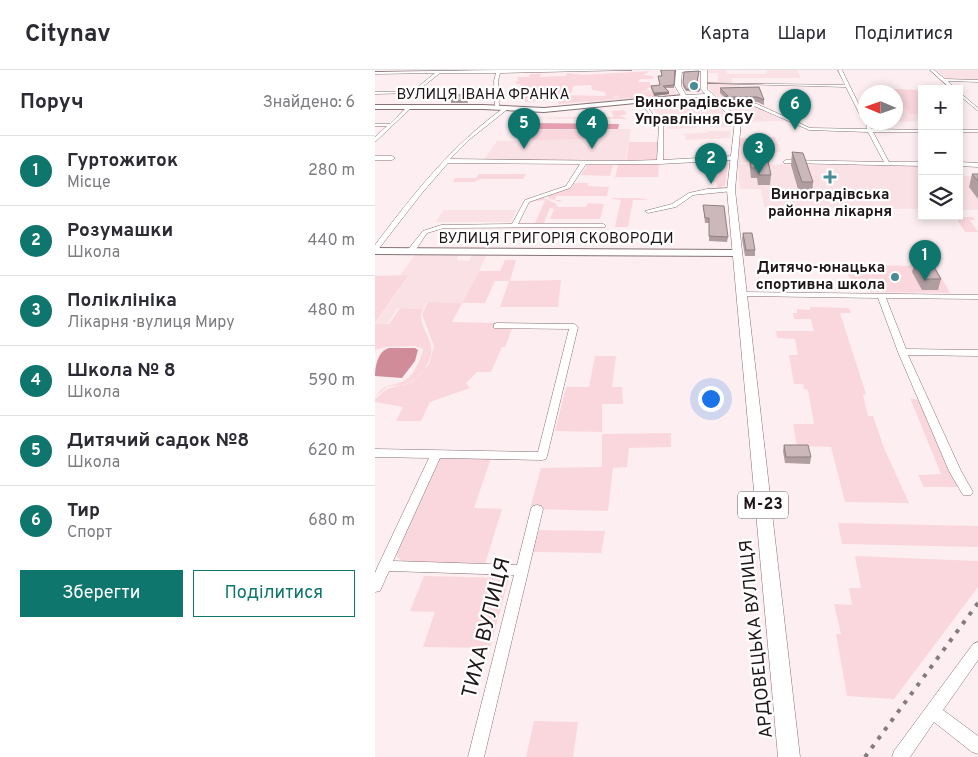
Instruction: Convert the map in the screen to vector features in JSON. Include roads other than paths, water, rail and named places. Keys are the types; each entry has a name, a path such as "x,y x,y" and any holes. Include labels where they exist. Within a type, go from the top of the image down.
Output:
{"highway":[{"path":"679,70 678,85 684,97"},
{"path":"703,83 704,71"},
{"name":"М-23","path":"703,83 704,88 710,95 738,121 731,190"},
{"name":"ВУЛИЦЯ ІВАНА ФРАНКА","path":"684,97 710,95"},
{"name":"АРДОВЕЦЬКА ВУЛИЦЯ","path":"731,190 789,757"}],"main road":[{"name":"ВУЛИЦЯ ІВАНА ФРАНКА","path":"375,107 544,110 684,97"},
{"name":"ВУЛИЦЯ ГРИГОРІЯ СКОВОРОДИ","path":"375,251 737,253"}],"street":[{"path":"375,73 629,70"},
{"path":"679,70 704,71"},
{"path":"840,70 858,106"},
{"path":"932,70 950,85"},
{"path":"375,93 412,93 440,71"},
{"path":"497,108 496,81 499,71"},
{"path":"944,80 978,80"},
{"path":"703,83 848,86"},
{"path":"963,97 978,110"},
{"path":"641,101 661,126 660,162"},
{"path":"722,105 755,105 809,129 858,130"},
{"path":"375,140 410,107"},
{"path":"375,251 445,161 461,144 507,108"},
{"path":"375,125 391,125"},
{"path":"887,164 870,130 918,131"},
{"path":"963,131 978,131"},
{"path":"375,158 392,158"},
{"path":"445,161 584,163 660,162 733,158"},
{"path":"787,162 918,164"},
{"path":"514,226 526,202 568,187 584,163"},
{"path":"963,164 978,165"},
{"path":"648,211 674,206 691,194 707,190 731,190"},
{"path":"410,252 425,232 437,228 457,226 603,226"},
{"path":"742,294 978,297"},
{"path":"881,296 902,352 955,471 967,492"},
{"path":"375,453 542,456 574,326 497,326"},
{"path":"902,352 978,353"},
{"path":"375,587 380,571 436,454"},
{"name":"ТИХА ВУЛИЦЯ","path":"476,757 537,509"},
{"path":"380,571 522,570"},
{"path":"900,757 978,648"},
{"path":"933,712 978,746"}],"railway":[{"path":"865,757 978,603"}],"place":[{"name":"Виноградівське Управління СБУ","path":"694,86"},
{"name":"Тир","path":"795,130"},
{"name":"Дитячий садок №8","path":"524,149"},
{"name":"Школа № 8","path":"592,149"},
{"name":"Поліклініка","path":"759,174"},
{"name":"Виноградівська районна лікарня","path":"830,177"},
{"name":"Розумашки","path":"711,184"},
{"name":"Дитячо-юнацька спортивна школа","path":"895,277"},
{"name":"Гуртожиток","path":"925,281"}]}
